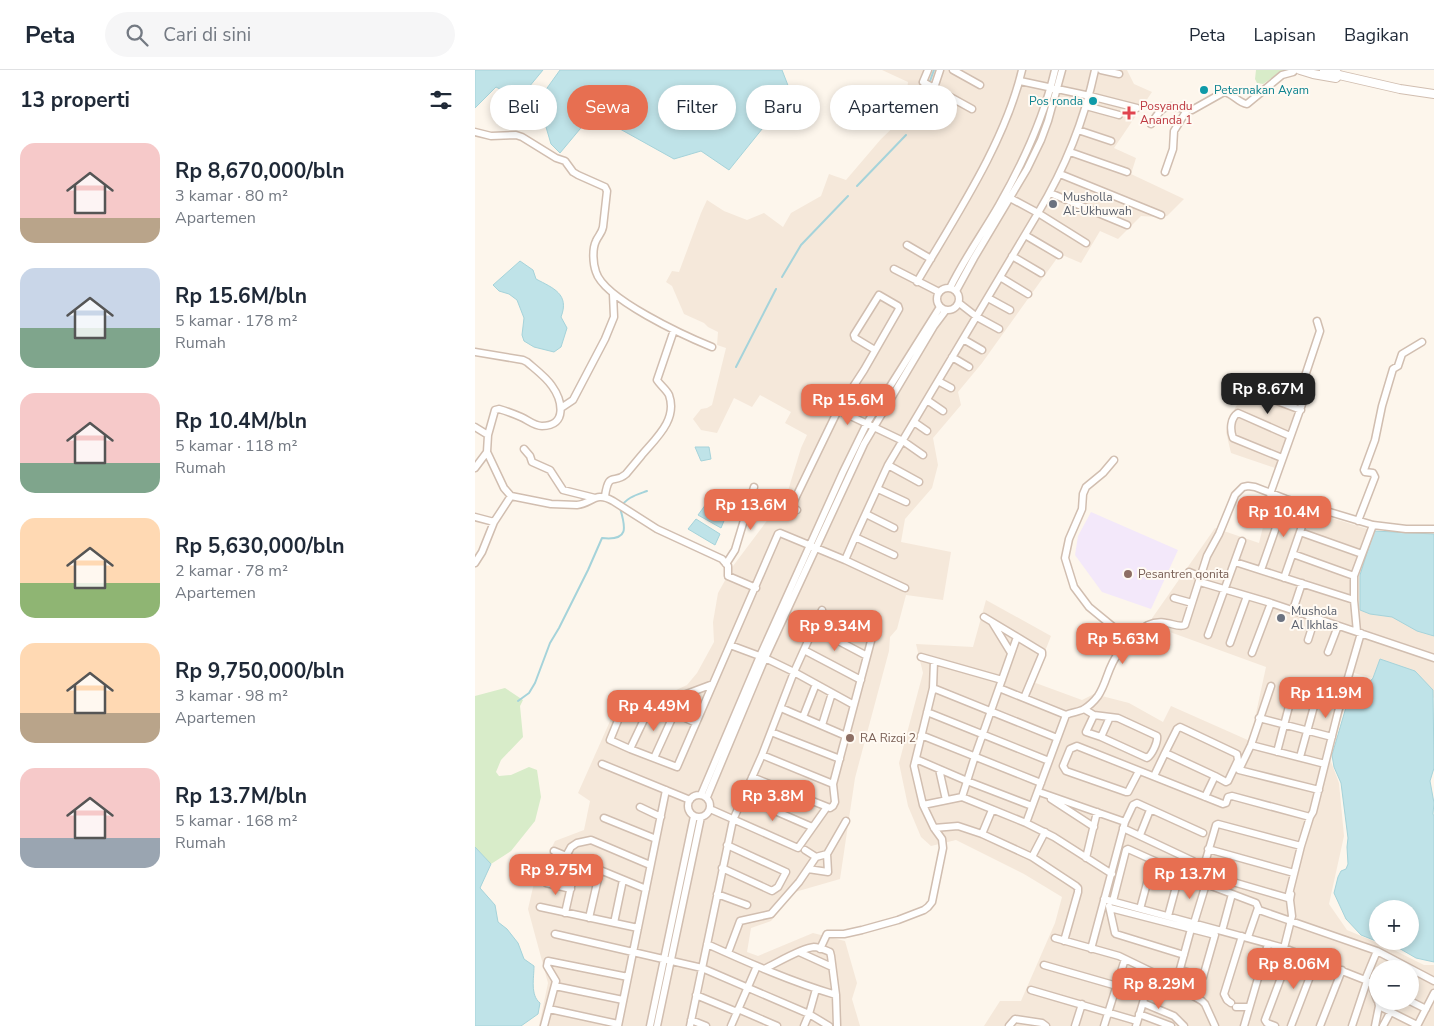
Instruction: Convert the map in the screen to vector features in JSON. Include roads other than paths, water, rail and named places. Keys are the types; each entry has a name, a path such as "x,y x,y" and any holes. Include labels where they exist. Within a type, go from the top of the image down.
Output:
{"street":[{"path":"928,70 923,82 928,85"},
{"path":"935,85 941,70"},
{"path":"953,70 980,85"},
{"path":"917,282 993,148 1009,112 1022,70"},
{"path":"953,289 1010,198 1041,140 1048,121 1054,89 1055,70"},
{"path":"953,289 958,271 1000,204 1033,137 1062,70"},
{"path":"845,560 889,465 1060,174 1090,96 1095,70"},
{"path":"1101,70 1119,74"},
{"path":"1151,124 1167,106 1187,110 1197,108 1223,92 1228,93 1243,104 1247,104 1281,75 1295,70"},
{"path":"1300,70 1336,78 1337,72"},
{"path":"1324,70 1399,90 1434,94"},
{"path":"1019,81 1137,108"},
{"path":"957,101 972,109"},
{"path":"1086,106 1119,115"},
{"path":"1165,172 1173,149 1173,133 1187,110"},
{"path":"1078,130 1111,141"},
{"path":"475,132 491,136 516,135 522,137 556,158 565,161 573,172 605,188 607,191 603,228 594,246 595,268 599,278 613,294 674,330 711,347"},
{"path":"1033,137 1041,140"},
{"path":"1070,152 1127,172"},
{"path":"1060,174 1161,215"},
{"path":"1050,193 1127,225"},
{"path":"1010,198 1086,243"},
{"path":"1025,235 1059,255"},
{"path":"907,245 931,258"},
{"path":"1012,256 1041,273"},
{"path":"894,269 939,292"},
{"path":"1000,277 1028,294"},
{"path":"944,288 953,289 959,296 959,303 952,310 943,309 937,302 939,292 944,288"},
{"path":"561,408 573,400 605,339 613,317 613,294"},
{"path":"797,510 792,507 793,503 838,410 875,350 899,308 882,295 879,295 854,335 855,338 875,350"},
{"path":"988,298 1009,310"},
{"path":"959,303 977,317 999,329"},
{"path":"704,796 763,657 870,425 943,309"},
{"path":"1270,494 1306,393 1302,385 1320,331 1317,321"},
{"path":"605,496 607,483 624,476 665,427 670,410 670,402 668,394 657,380 674,330"},
{"path":"963,339 982,350"},
{"path":"1358,521 1375,477 1373,473 1365,472 1364,470 1375,440 1382,406 1393,369 1397,366 1401,354 1422,342"},
{"path":"475,352 527,362 551,384 561,408 558,420 543,426 503,410 497,409 493,412 488,435 487,452 504,488 511,496 551,504 577,505 605,496 657,529 722,559 726,564 728,576 756,588"},
{"path":"952,358 969,367"},
{"path":"938,381 951,388"},
{"path":"1261,395 1301,410"},
{"path":"927,400 943,411"},
{"path":"838,410 903,441 923,455"},
{"path":"1282,458 1233,438 1230,432 1232,419 1238,413 1290,436"},
{"path":"914,422 927,431"},
{"path":"475,426 488,435"},
{"path":"524,450 530,456 532,462 550,470 563,490 595,498"},
{"path":"475,468 487,452"},
{"path":"1113,460 1103,473 1086,487 1082,498 1083,506 1069,539 1065,558 1071,579 1089,607 1117,630 1138,633"},
{"path":"889,465 919,482"},
{"path":"726,564 735,550 754,487"},
{"path":"1026,823 1032,806 1040,792 1041,783 1066,715 1084,709 1099,694 1118,652 1130,643 1138,633 1150,624 1160,622 1184,626 1207,556 1219,534 1235,495 1243,487 1255,487 1270,494 1373,525 1407,530 1434,529"},
{"path":"878,489 906,502"},
{"path":"475,563 482,552 494,522 511,496"},
{"path":"1261,570 1286,499"},
{"path":"1284,578 1309,506"},
{"path":"866,514 894,528"},
{"path":"475,518 494,522"},
{"path":"1301,846 1221,824 1216,825 1202,872 1203,874 1285,898 1288,896 1301,846 1319,790 1359,632 1354,600 1354,576 1373,525"},
{"path":"1300,532 1362,554"},
{"path":"713,684 653,706 622,709 609,740 677,767 756,588 778,534 784,534 905,588"},
{"path":"855,537 894,555"},
{"path":"1208,635 1242,541"},
{"path":"1293,554 1354,576"},
{"path":"1235,562 1354,600"},
{"path":"1189,572 1225,589 1434,658"},
{"path":"1293,610 1302,583"},
{"path":"1230,643 1247,596"},
{"path":"1175,598 1193,603"},
{"path":"1252,653 1271,603"},
{"path":"706,1026 690,1023 733,820 762,755 794,672 822,610"},
{"path":"1308,640 1315,618"},
{"path":"1011,653 987,619 1042,652 1024,698"},
{"path":"1329,652 1337,626"},
{"path":"814,628 867,656"},
{"path":"1114,646 1112,642 1117,630"},
{"path":"962,797 1017,638"},
{"path":"752,777 832,808 834,804 833,784 871,641"},
{"path":"731,645 763,657 794,672 854,705"},
{"path":"805,650 861,680"},
{"path":"921,657 1002,680"},
{"path":"820,948 827,934 844,934 898,920 923,910 932,902 943,848 942,839 934,828 923,805 914,766 933,688 934,661"},
{"path":"803,717 816,684"},
{"path":"1271,686 1251,745 1239,770 1319,790"},
{"path":"933,688 1057,738"},
{"path":"999,688 1066,715"},
{"path":"1277,752 1293,691"},
{"path":"822,726 832,693"},
{"path":"1300,757 1316,699"},
{"path":"653,706 696,723"},
{"path":"631,750 653,706"},
{"path":"781,708 846,736"},
{"path":"1084,709 1093,715 1118,718 1157,736 1150,757 1147,758 1086,732 1093,715"},
{"path":"927,712 1049,761"},
{"path":"654,758 674,714"},
{"path":"1101,737 1110,717"},
{"path":"1259,718 1332,737"},
{"path":"1154,776 1165,753 1177,729 1180,727 1237,754 1238,760 1228,781 1225,782 1165,753"},
{"path":"771,732 840,759"},
{"path":"921,734 1041,783"},
{"path":"1251,745 1325,764"},
{"path":"1139,771 1128,792 1126,792 1066,771 1063,766 1070,749 1077,746 1223,804 1226,803 1228,797 1232,796 1309,820"},
{"path":"762,755 833,784"},
{"path":"916,759 1032,806"},
{"path":"602,764 690,800"},
{"path":"939,769 946,800"},
{"path":"1205,797 1215,776"},
{"path":"549,1009 618,1025 666,790"},
{"path":"1040,792 1097,812 1193,861"},
{"path":"1040,792 1094,827"},
{"path":"695,796 704,796 710,803 710,809 706,814 698,816 689,808 690,800 695,796"},
{"path":"743,797 813,827"},
{"path":"923,805 962,797 1045,832 1112,874"},
{"path":"1184,955 1116,934 1109,902 1112,874 1124,825 1137,803 1203,833"},
{"path":"640,807 661,817"},
{"path":"710,809 798,848 827,807"},
{"path":"982,834 992,810"},
{"path":"1140,835 1150,810"},
{"path":"1086,858 1097,812"},
{"path":"650,1026 667,960 698,816"},
{"path":"604,818 656,839"},
{"path":"1283,948 1292,916 1289,900 1308,833 1309,820"},
{"path":"808,869 828,872 827,854 846,821"},
{"path":"934,828 959,826 982,834 1032,857 1078,888 1064,941"},
{"path":"1032,857 1045,832"},
{"path":"565,856 571,847 577,843 591,840 650,865"},
{"path":"723,868 772,891 777,887 786,872 727,845"},
{"path":"1091,949 1126,850 1128,849 1206,884 1256,903 1259,910 1377,952 1434,981"},
{"path":"1208,849 1294,873"},
{"path":"805,850 816,857"},
{"path":"554,851 645,889"},
{"path":"728,953 740,921 771,914 799,882 816,857 827,854"},
{"path":"565,913 577,860"},
{"path":"1140,909 1153,861"},
{"path":"589,918 600,870"},
{"path":"1168,916 1180,872"},
{"path":"614,923 623,880"},
{"path":"546,883 571,889"},
{"path":"1109,902 1168,916 1193,926 1215,936 1204,976 1201,977 1181,970 1180,967 1184,955 1193,926 1206,884"},
{"path":"717,894 747,906"},
{"path":"1222,930 1231,894"},
{"path":"1109,902 1193,926 1222,930 1283,948 1369,982"},
{"path":"540,907 637,928"},
{"path":"1249,1007 1233,1005 1224,994 1258,908"},
{"path":"555,934 702,968 809,1014 829,1026"},
{"path":"1055,938 1119,956 1152,972 1202,1001 1215,1026"},
{"path":"707,944 757,966 836,995"},
{"path":"1244,1026 1268,944"},
{"path":"765,969 799,952 814,947 830,952 836,995 837,1026"},
{"path":"1275,1026 1267,1023 1265,1020 1291,951"},
{"path":"799,952 832,967"},
{"path":"1375,960 1377,952"},
{"path":"1104,1026 1125,959"},
{"path":"657,1026 667,960"},
{"path":"544,1026 555,986 555,979 547,966 549,961 628,977"},
{"path":"1291,1026 1316,961"},
{"path":"1044,965 1117,986"},
{"path":"731,1026 757,966"},
{"path":"1320,1026 1342,970"},
{"path":"1137,1020 1152,972"},
{"path":"1352,1026 1369,984"},
{"path":"555,986 623,1000"},
{"path":"804,1026 816,989"},
{"path":"1031,990 1137,1020 1171,1026"},
{"path":"1383,1026 1391,1011 1417,1026 1434,992"},
{"path":"696,995 777,1026"},
{"path":"1143,1003 1174,1016 1184,1026"},
{"path":"1075,1026 1082,1004"},
{"path":"1419,1005 1426,1008"},
{"path":"1375,1026 1377,1010"},
{"path":"1009,1026 1013,1020 1017,1019 1043,1023 1046,1026"}],"water":[{"path":"475,70 543,70 531,85 490,85 490,93 475,108"},
{"path":"560,70 782,70 788,85 746,85 746,130 761,130 729,170 701,151 674,159 622,130 648,130 648,85 567,85 567,130 579,130 560,153 551,144 547,130 557,130 557,85 549,85"},
{"path":"520,261 533,270 536,279 554,289 562,297 563,309 561,317 567,328 561,347 554,352 534,347 524,341 522,335 524,318 517,300 509,294 499,291 493,285"},
{"path":"695,447 709,447 711,459 701,461"},
{"path":"713,491 728,498 723,510 710,501"},
{"path":"706,504 726,516 721,528 698,515"},
{"path":"696,519 720,534 715,545 688,529"},
{"path":"1374,531 1434,534 1434,636 1417,631 1392,617 1370,614 1360,610 1360,575"},
{"path":"1380,659 1415,671 1433,690 1434,768 1430,781 1434,803 1434,962 1416,958 1402,950 1419,950 1419,900 1369,900 1369,938 1361,935 1346,919 1334,893 1338,877 1348,864 1348,838 1341,783 1334,767 1332,755 1349,697 1357,689 1368,684 1373,678"},
{"path":"475,847 491,864 480,888 495,905 498,922 507,929 518,943 524,959 534,966 534,991 540,1003 538,1014 521,1026 475,1026"}],"waterway":[{"path":"930,81 934,70"},
{"path":"857,186 906,135"},
{"path":"782,277 801,245 848,196"},
{"path":"736,367 776,289"},
{"path":"518,701 529,693 535,683 550,643 588,570 602,538 617,537 623,532 624,522 620,508 635,495 647,491"}],"place":[{"name":"Peternakan Ayam","path":"1204,90"},
{"name":"Pos ronda","path":"1093,101"},
{"name":"Posyandu Ananda 1","path":"1129,113"},
{"name":"Musholla Al-Ukhuwah","path":"1053,204"},
{"name":"Pesantren qonita","path":"1128,574"},
{"name":"Mushola Al Ikhlas","path":"1281,618"},
{"name":"RA Rizqi 2","path":"850,738"}]}
